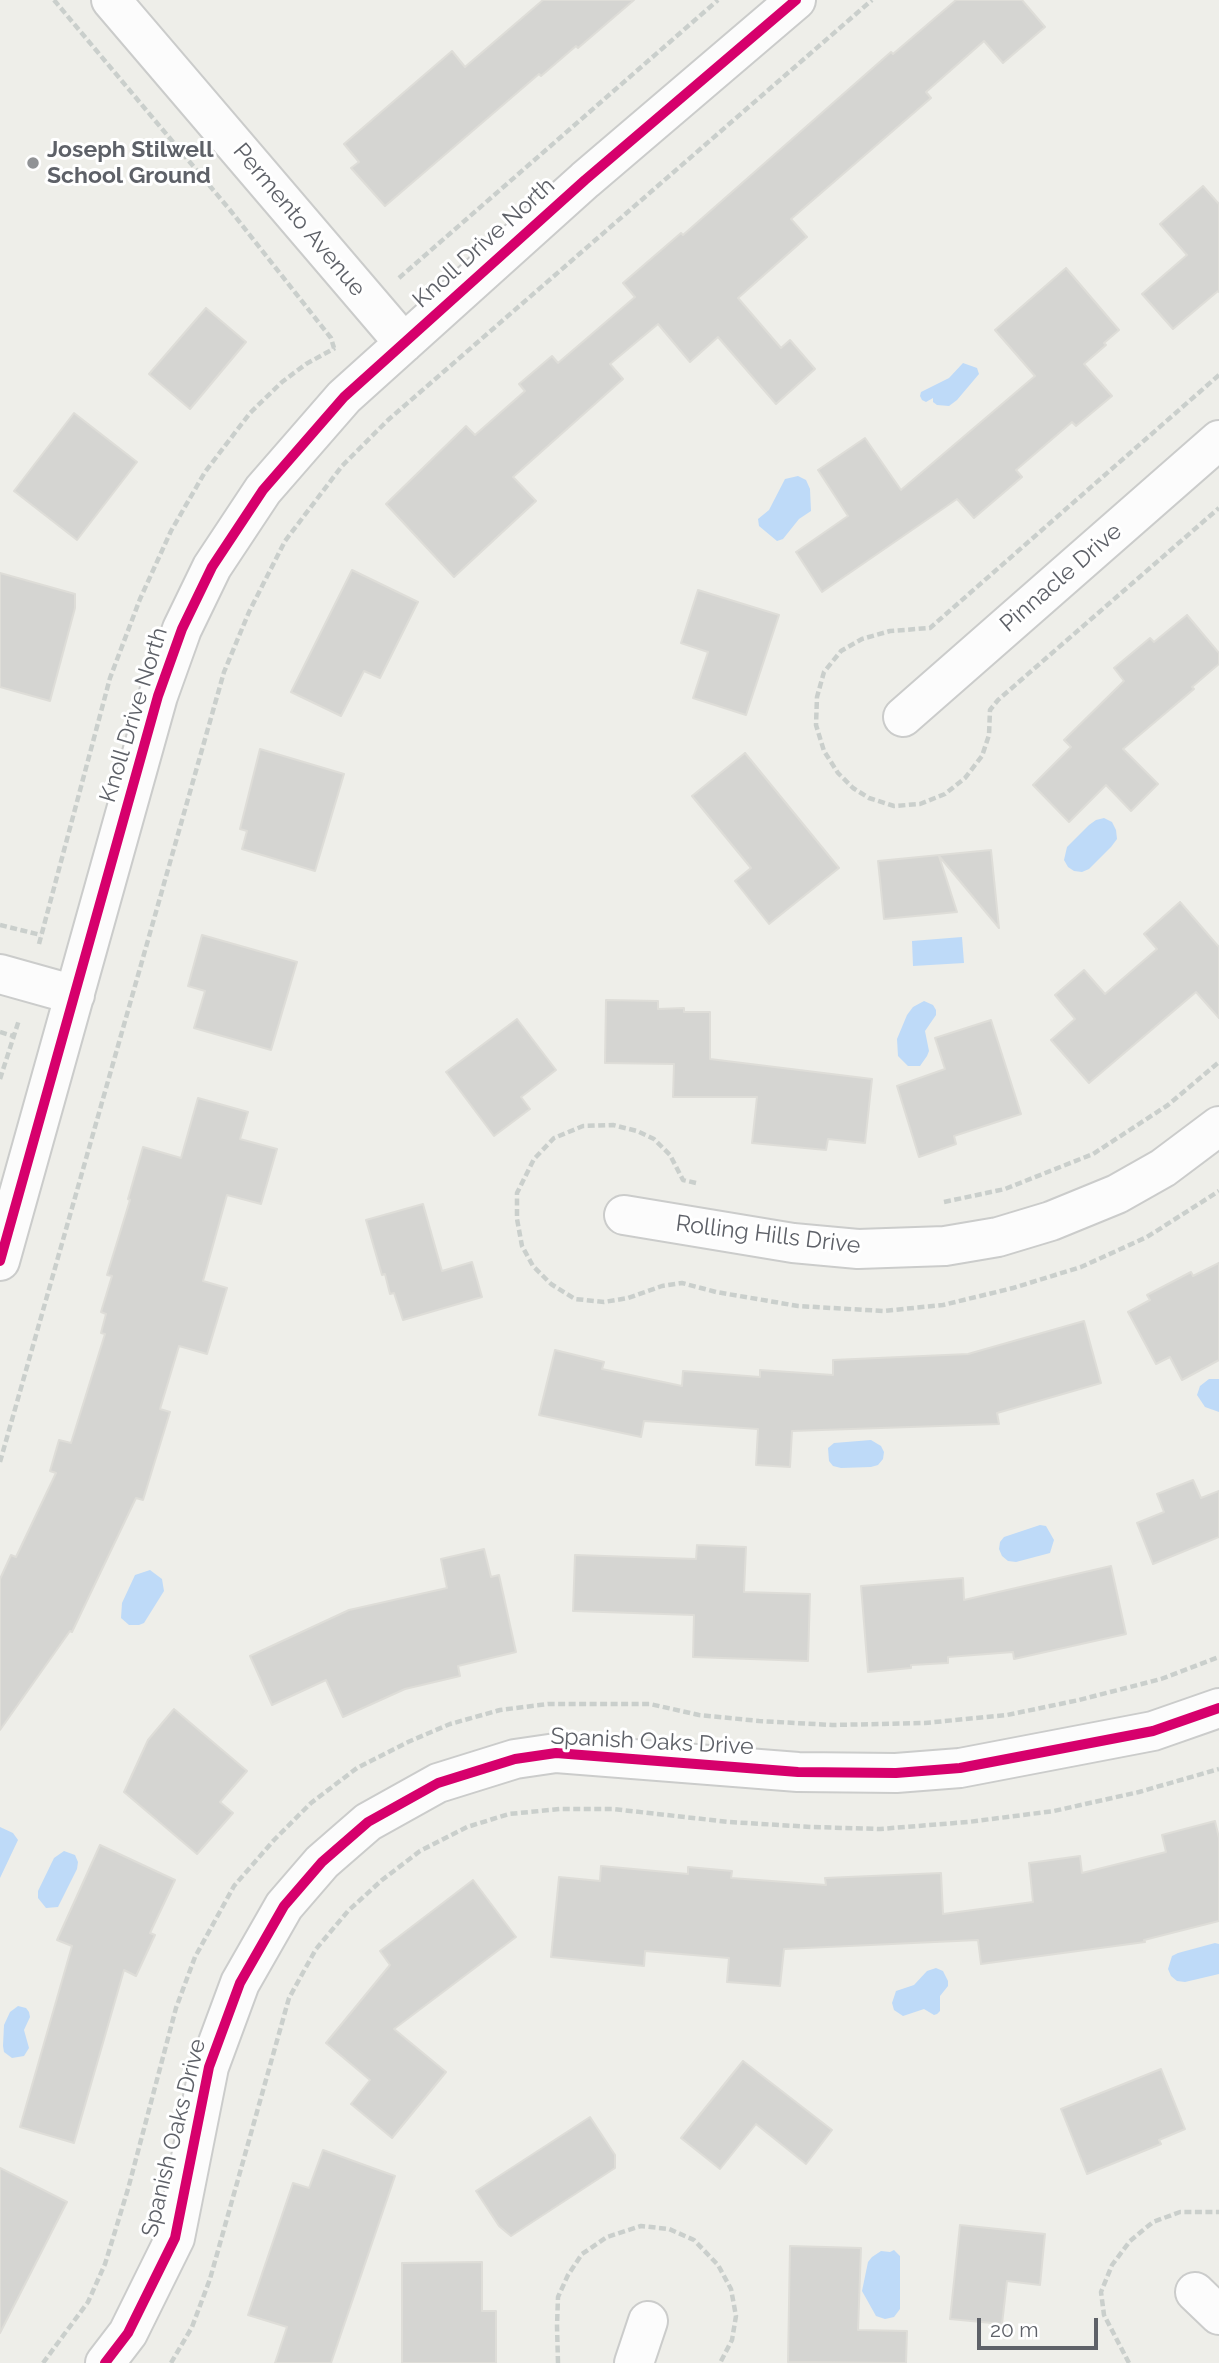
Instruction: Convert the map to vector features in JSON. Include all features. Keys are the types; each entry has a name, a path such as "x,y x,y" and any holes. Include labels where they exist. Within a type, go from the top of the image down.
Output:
{"street":[{"name":"Permento Avenue","path":"111,0 404,343"},
{"name":"Knoll Drive North","path":"0,1261 158,696 182,629 212,567 262,490 344,397 585,180 796,0"},
{"name":"Pinnacle Drive","path":"903,717 1219,440"},
{"path":"0,974 75,995"},
{"name":"Rolling Hills Drive","path":"624,1215 793,1243 858,1249 945,1246 998,1237 1051,1222 1117,1194 1163,1168 1219,1126"},
{"name":"Spanish Oaks Drive","path":"105,2363 128,2333 175,2238 209,2067 240,1983 284,1906 322,1862 368,1822 438,1783 515,1759 556,1753 798,1772 909,1772 960,1768 1153,1731 1219,1708"},
{"path":"634,2363 648,2321"}],"path":[{"path":"54,0 230,210 331,338 334,348"},
{"path":"0,1462 224,672 249,612 285,541 342,466 388,420 872,0"},
{"path":"0,925 41,936"},
{"path":"0,1032 13,1036"},
{"path":"43,2363 88,2302 105,2264 128,2189 176,2008 195,1957 234,1886 310,1803 357,1768 450,1724 500,1710 548,1704 650,1704 699,1715 759,1721 832,1725 925,1723 1007,1715 1079,1700 1161,1679 1219,1657"},
{"path":"171,2363 192,2327 210,2279 289,1998 316,1949 348,1911 420,1851 467,1827 509,1814 560,1809 613,1809 729,1822 880,1829 1054,1811 1139,1793 1219,1769"},
{"path":"1129,2363 1104,2315 1101,2292 1112,2265 1130,2241 1153,2222 1180,2212 1219,2212"}],"water":[{"path":"963,363 977,368 979,374 957,400 949,406 937,405 933,398 926,402 922,400 921,392 949,378"},
{"path":"798,476 806,480 810,489 811,511 799,519 783,539 777,541 759,526 758,519 769,510 785,479"},
{"path":"1104,818 1112,822 1117,839 1089,869 1074,871 1064,860 1067,847 1089,825"},
{"path":"962,937 964,963 913,966 912,941"},
{"path":"924,1001 933,1005 936,1010 936,1015 925,1031 929,1051 920,1066 908,1066 898,1056 897,1039 907,1015 913,1007"},
{"path":"1209,1379 1219,1379 1219,1412 1205,1407 1197,1395 1200,1386"},
{"path":"871,1440 881,1446 884,1452 878,1465 841,1468 833,1466 829,1461 828,1448 834,1443"},
{"path":"1040,1525 1046,1526 1054,1540 1050,1553 1016,1562 1008,1561 1002,1556 999,1549 1004,1537"},
{"path":"150,1570 162,1579 164,1591 144,1623 129,1625 121,1618 122,1603 135,1575"},
{"path":"0,1827 13,1833 18,1840 0,1878"},
{"path":"64,1851 75,1855 77,1869 58,1907 46,1908 38,1898 38,1891 54,1858"},
{"path":"1219,1944 1219,1974 1185,1982 1177,1981 1171,1976 1168,1969 1172,1956"},
{"path":"936,1968 943,1971 948,1981 948,1986 940,1996 940,2011 937,2014 924,2009 903,2016 894,2010 892,2003 896,1991 914,1985 927,1971"},
{"path":"18,2006 29,2012 30,2017 24,2030 29,2048 24,2056 12,2058 4,2052 4,2025 10,2012"},
{"path":"894,2250 900,2256 900,2309 894,2317 885,2319 876,2316 862,2291 868,2262 881,2251"}],"building":[{"path":"543,0 634,0 578,48 576,46 541,76 539,74 385,206 351,168 359,162 344,144 452,51 465,67"},
{"path":"956,0 1022,0 1045,27 1003,63 984,41 926,92 931,98 791,219 807,237 738,298 781,348 790,340 815,369 776,404 718,337 690,362 658,324 610,364 623,379 513,477 536,501 454,577 386,504 466,426 475,435 525,391 519,384 552,356 558,363 635,297 623,283 681,233 683,235 891,52 893,54"},
{"path":"1203,186 1219,204 1219,292 1173,329 1142,294 1187,255 1160,224"},
{"path":"1066,268 1119,330 1084,364 1112,396 1076,426 1072,422 1016,470 1022,477 974,518 957,499 822,592 796,552 848,516 818,470 865,438 901,490 1035,376 995,330"},
{"path":"206,308 246,342 190,409 149,374"},
{"path":"74,413 137,462 77,540 14,491"},
{"path":"352,570 418,602 380,678 364,671 341,716 291,692"},
{"path":"0,573 75,594 75,608 50,701 0,687"},
{"path":"698,590 779,615 746,715 693,698 708,652 681,643"},
{"path":"1187,615 1219,653 1219,664 1192,687 1194,689 1123,749 1158,784 1131,811 1106,785 1069,822 1033,785 1071,747 1064,740 1124,681 1114,668 1150,638 1154,642"},
{"path":"260,749 344,774 315,871 242,849 247,831 240,829"},
{"path":"745,753 839,868 769,924 735,881 751,868 692,796"},
{"path":"991,850 999,928 939,856 957,912 884,919 878,861"},
{"path":"1180,902 1219,947 1219,1018 1196,992 1089,1083 1051,1040 1075,1019 1055,995 1084,970 1105,994 1157,949 1144,934"},
{"path":"202,935 297,962 271,1050 194,1028 205,991 188,986"},
{"path":"606,1000 658,1001 658,1009 684,1008 684,1012 710,1012 710,1059 872,1079 865,1143 828,1139 826,1150 752,1143 757,1097 673,1097 674,1064 605,1063"},
{"path":"517,1019 556,1070 521,1097 530,1109 494,1136 446,1072"},
{"path":"991,1020 1021,1114 954,1136 956,1144 919,1157 897,1086 945,1069 935,1038"},
{"path":"198,1098 248,1112 240,1139 277,1149 261,1204 227,1195 203,1281 227,1288 207,1354 179,1346 160,1409 170,1412 143,1500 136,1498 72,1632 70,1631 0,1730 0,1579 11,1555 16,1557 56,1473 50,1471 59,1440 71,1443 105,1334 101,1333 106,1314 101,1312 112,1276 107,1275 143,1147 181,1158"},
{"path":"423,1204 442,1271 472,1262 482,1297 403,1320 394,1293 390,1294 385,1274 382,1275 366,1220"},
{"path":"1219,1263 1219,1360 1182,1380 1170,1357 1156,1364 1128,1312 1150,1300 1147,1295 1191,1272 1193,1276"},
{"path":"1084,1321 1101,1383 997,1413 999,1424 792,1431 790,1467 756,1465 758,1429 644,1421 641,1437 539,1415 555,1350 604,1362 602,1369 682,1386 683,1371 760,1377 760,1370 833,1375 833,1360 968,1354"},
{"path":"1193,1480 1201,1498 1219,1491 1219,1537 1153,1564 1137,1523 1164,1512 1157,1494"},
{"path":"697,1545 746,1547 744,1592 810,1594 808,1661 693,1657 694,1615 573,1611 575,1555 696,1559"},
{"path":"484,1549 491,1577 499,1575 516,1652 458,1666 460,1676 405,1689 343,1717 326,1680 272,1705 250,1656 349,1610 447,1588 441,1559"},
{"path":"1111,1566 1126,1634 1014,1659 1013,1652 948,1657 948,1663 911,1665 911,1668 868,1672 861,1586 963,1578 964,1600"},
{"path":"174,1709 247,1771 220,1802 233,1813 197,1854 124,1792 148,1740"},
{"path":"1215,1821 1219,1838 1219,1921 1144,1940 1145,1942 981,1964 978,1940 784,1949 780,1986 727,1982 729,1958 645,1951 644,1966 551,1957 559,1877 600,1881 601,1866 688,1874 688,1867 732,1871 731,1878 826,1885 825,1878 941,1873 943,1914 1033,1902 1029,1863 1080,1856 1082,1873 1166,1852 1162,1835"},
{"path":"100,1845 175,1880 150,1933 155,1935 136,1976 124,1970 74,2143 20,2127 72,1946 57,1940"},
{"path":"473,1880 516,1937 394,2029 446,2072 392,2138 351,2104 370,2080 326,2043 390,1965 380,1951"},
{"path":"743,2061 832,2130 806,2164 756,2124 720,2169 681,2138"},
{"path":"1161,2069 1185,2129 1159,2140 1161,2144 1087,2174 1061,2109"},
{"path":"590,2117 615,2155 615,2168 511,2236 499,2226 476,2191"},
{"path":"323,2150 395,2176 331,2363 275,2363 287,2327 248,2315 293,2183 309,2188"},
{"path":"0,2168 67,2202 0,2333"},
{"path":"960,2225 1045,2234 1040,2285 1007,2281 1002,2324 950,2319"},
{"path":"790,2246 861,2248 858,2330 907,2331 906,2363 788,2362"},
{"path":"482,2262 482,2311 496,2311 496,2363 402,2363 402,2263"}],"cycle path":[{"path":"0,1261 158,696 182,629 212,567 263,490 344,397 585,180 796,0"},
{"path":"105,2363 128,2333 175,2238 209,2067 240,1983 284,1906 322,1862 368,1822 438,1783 515,1759 556,1753 798,1772 896,1773 960,1768 1153,1731 1219,1708"}],"place":[{"name":"Joseph Stilwell School Ground","path":"33,163"}]}
